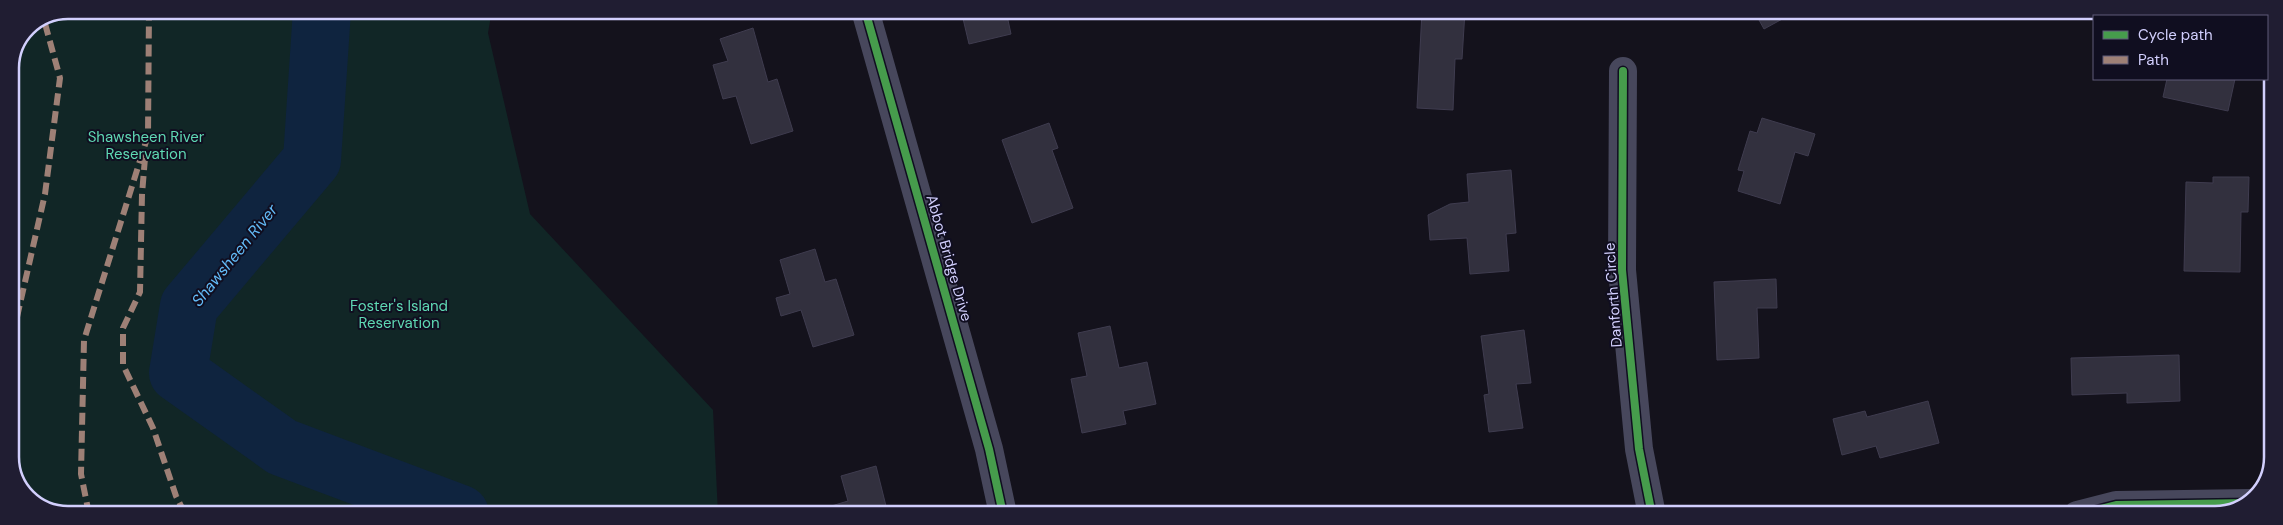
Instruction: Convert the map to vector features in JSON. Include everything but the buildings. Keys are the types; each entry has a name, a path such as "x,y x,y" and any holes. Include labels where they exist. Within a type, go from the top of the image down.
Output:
{"street":[{"name":"Abbot Bridge Drive","path":"868,19 989,449 1000,506"},
{"name":"Danforth Circle","path":"1623,72 1622,270 1639,449 1650,506"},
{"path":"2112,506 2232,503"}],"green space":[{"path":"68,19 490,19 488,33 530,214 713,410 718,506 68,506 49,503 43,500 25,482 19,461 19,68 22,49 27,40 40,27 49,22"}],"waterway":[{"name":"Shawsheen River","path":"321,19 312,160 189,306 178,373 282,447 439,506"}],"marked path":[{"path":"87,506 81,474 84,340 148,135 149,19"},
{"path":"19,308 45,194 60,78 45,24"},
{"path":"145,158 142,194 140,292 123,328 123,365 153,428 181,506"}],"cycle path":[{"path":"868,19 989,449 1001,506"},
{"path":"1623,71 1622,270 1639,449 1650,506"},
{"path":"2112,506 2232,503"}],"park label":[{"name":"Shawsheen River Reservation","path":"146,146"},
{"name":"Foster's Island Reservation","path":"399,314"}]}
